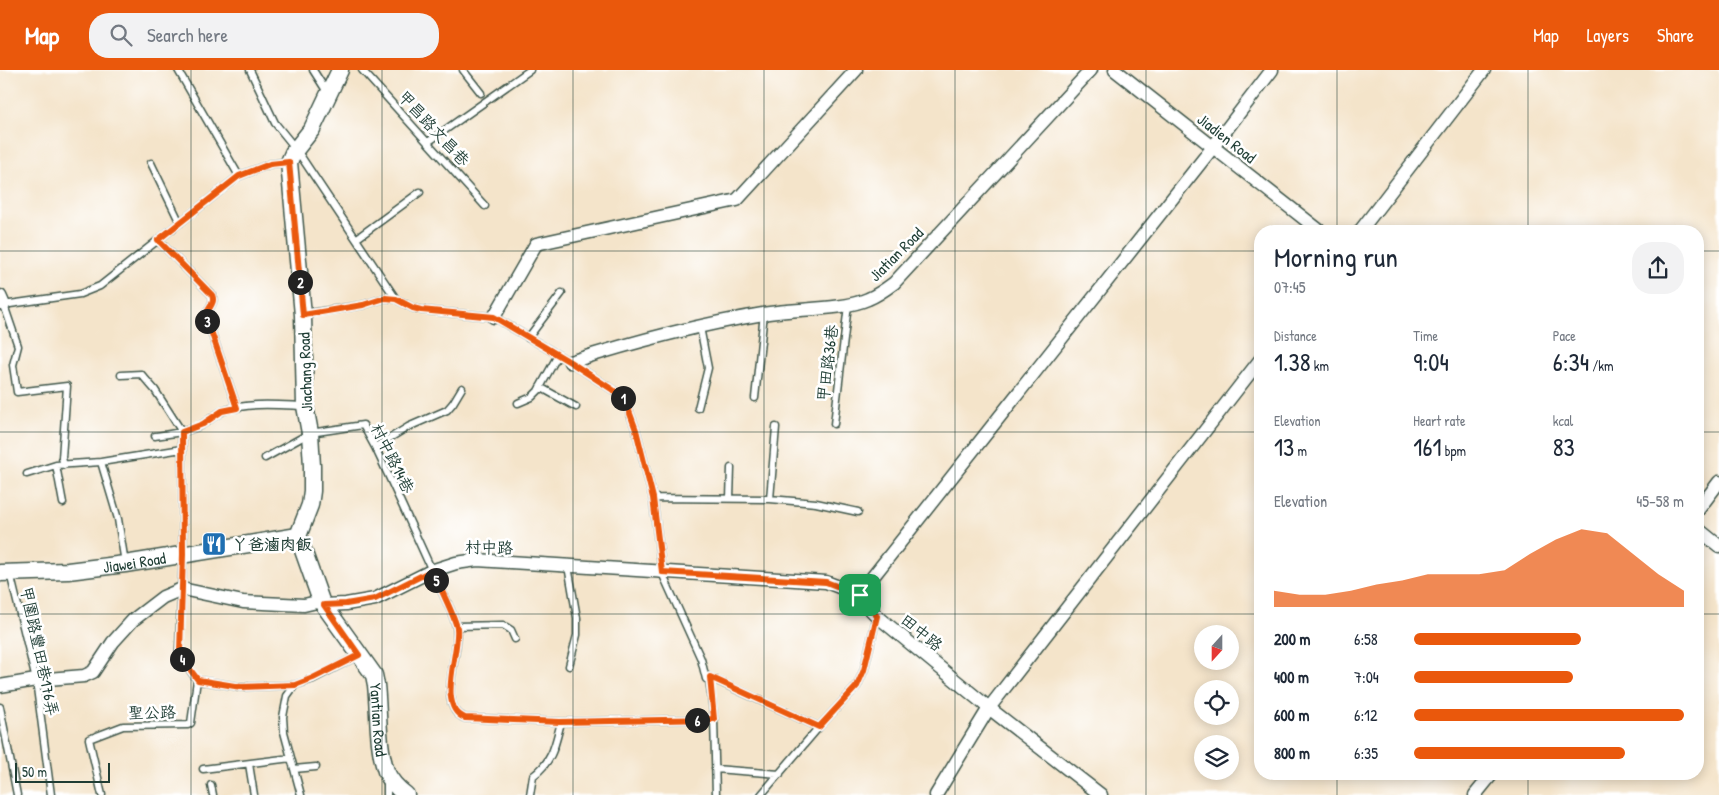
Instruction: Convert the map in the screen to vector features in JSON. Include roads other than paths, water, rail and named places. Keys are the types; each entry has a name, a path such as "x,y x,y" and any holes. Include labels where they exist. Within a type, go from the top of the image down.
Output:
{"street":[{"path":"292,155 312,129 340,70"},
{"path":"494,317 536,244 737,200 856,70"},
{"name":"Jiatian Road","path":"570,362 639,340 764,313 848,305 867,300 881,293 894,283 1091,70"},
{"name":"Jiadien Road","path":"1114,70 1312,225"},
{"path":"662,572 826,582 860,595 1272,70"},
{"path":"1365,225 1484,70"},
{"name":"Jiachang Road","path":"292,155 303,315 305,406 310,433 312,491 310,505 298,536"},
{"path":"936,795 989,708 1254,368"},
{"path":"1704,502 1719,482"},
{"path":"1704,534 1719,546"},
{"name":"Jiawei Road","path":"5,573 68,571 125,564 298,536"},
{"name":"Yantian Road","path":"298,536 323,603 374,675 382,756 387,773 395,786 406,795"},
{"name":"村中路","path":"182,589 243,602 304,605 323,603 346,604 375,599 432,572 456,563 477,560 662,572"},
{"path":"0,686 36,680 84,676 93,672 113,642 133,620 163,597 182,589"},
{"name":"田中路","path":"860,595 863,602 877,616 989,708 1101,795"},
{"path":"1475,795 1487,780"}],"lane":[{"path":"178,70 239,176"},
{"path":"250,70 292,155 356,239 396,299"},
{"path":"313,70 329,96"},
{"name":"甲昌路文昌巷","path":"362,70 485,206"},
{"path":"464,70 481,93"},
{"path":"428,142 530,70"},
{"path":"64,465 62,458 67,386 17,392 13,365 18,346 1,302 80,294 100,286 239,176 292,155"},
{"path":"151,163 180,222"},
{"path":"356,239 420,192"},
{"path":"158,240 214,298 213,304 206,316 237,408"},
{"path":"528,338 562,293"},
{"path":"303,315 363,305 385,298 396,299 421,310 494,317 613,390 625,400 636,430 653,498 662,572 701,659 706,679 710,677 819,727"},
{"name":"甲田路36巷","path":"834,424 848,305"},
{"path":"756,398 764,313"},
{"path":"698,408 708,368 700,327"},
{"path":"518,403 532,397 558,355"},
{"path":"121,375 140,374 155,390 182,432 183,554 180,656 198,680 241,687 295,685 359,655"},
{"path":"540,386 576,407"},
{"path":"375,447 408,427 447,410 462,388"},
{"path":"155,436 182,432 203,424 222,411 237,408 268,405 305,406"},
{"name":"村中路14巷","path":"265,458 310,433 363,425 375,447 457,626"},
{"path":"770,499 776,427"},
{"path":"27,474 56,465 101,462 182,449"},
{"path":"101,462 118,519 125,564"},
{"path":"56,465 64,503"},
{"path":"730,498 731,468"},
{"path":"653,498 770,499 816,504 858,512"},
{"path":"568,566 577,618 577,635 569,666"},
{"name":"甲圍路豐田巷176弄","path":"5,573 36,680 51,795"},
{"path":"762,795 819,727 857,686 864,670 877,616"},
{"path":"515,639 512,630 503,625 457,626 450,687 452,701 459,715 465,718 560,722 714,719"},
{"path":"710,677 714,719 716,795"},
{"name":"聖公路","path":"102,795 89,740 123,726 188,725 191,723 198,680"},
{"path":"295,685 287,696 283,718 284,732 301,795"},
{"path":"0,707 17,795"},
{"path":"530,795 533,776 543,769 554,751 560,722"},
{"path":"202,769 291,758"},
{"path":"248,764 254,795"},
{"path":"294,769 316,767"},
{"path":"715,769 780,774"},
{"path":"387,773 387,795"},
{"path":"212,785 212,795"}],"place":[{"name":"ㄚ爸滷肉飯","path":"214,544"}]}
